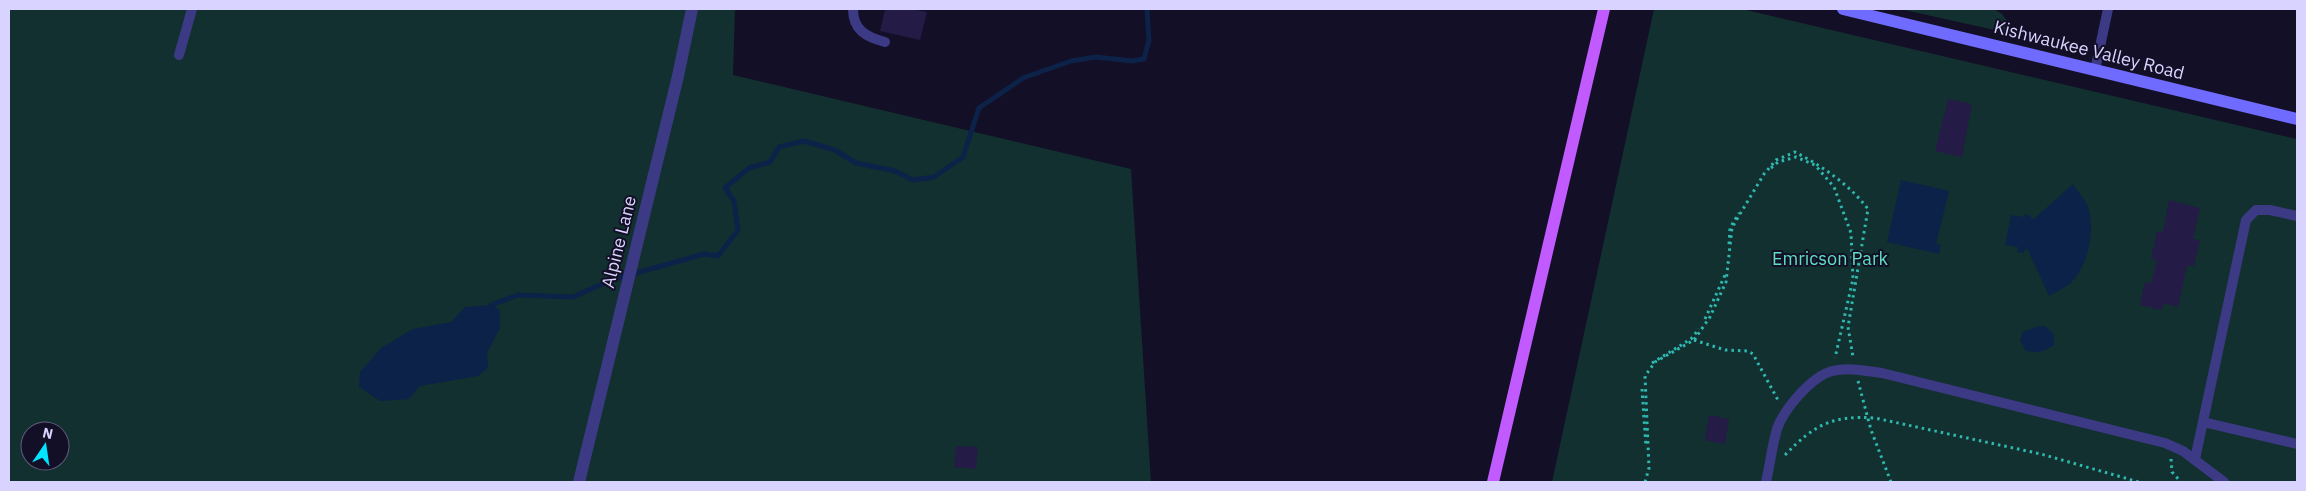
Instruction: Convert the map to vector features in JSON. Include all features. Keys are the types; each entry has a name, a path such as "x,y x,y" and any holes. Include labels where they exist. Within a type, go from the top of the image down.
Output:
{"main road":[{"path":"1494,482 1604,9"}],"street":[{"name":"Alpine Lane","path":"579,482 678,76 692,9"},
{"name":"Kishwaukee Valley Road","path":"1843,9 2297,119"}],"lane":[{"path":"179,55 192,9"},
{"path":"853,9 856,26 868,37 885,42"},
{"path":"2095,70 2108,9"},
{"path":"2195,459 2246,220 2256,210 2270,210 2297,216"},
{"path":"1766,482 1778,428 1795,400 1812,381 1832,371 1856,370 1882,373 2165,443 2195,459 2224,482"},
{"path":"2203,422 2297,444"}],"path":[{"path":"1644,482 1647,468 1642,398 1644,375 1654,360 1692,340 1708,316 1724,281 1730,228 1733,219 1776,160 1795,152 1816,163 1859,197 1868,210 1848,327 1868,418 1891,482"},
{"path":"1764,174 1778,162 1796,157 1815,165 1834,187 1851,234 1853,279 1832,371"},
{"path":"1692,340 1725,350 1748,351 1753,354 1759,368 1786,413"},
{"path":"1768,471 1808,432 1828,422 1847,417 1868,418 2041,454 2139,482"},
{"path":"2174,447 2171,463 2172,472 2180,482"}],"green space":[{"path":"9,9 735,9 733,75 1131,169 1151,482 9,482"},
{"name":"Emricson Park","path":"1654,9 1742,9 2297,139 2297,482 1552,482"},
{"path":"1900,9 1994,9 2002,14 2017,35"}],"water":[{"path":"1901,180 1949,191 1936,244 1941,245 1939,254 1887,242"},
{"path":"2073,184 2085,201 2090,216 2091,235 2087,254 2075,278 2049,296 2028,250 2025,249 2024,253 2017,252 2018,247 2005,245 2011,215 2024,217 2025,214 2034,219"},
{"path":"491,305 500,310 500,328 487,353 488,368 478,376 420,386 409,399 380,401 359,387 360,372 381,348 413,329 451,322 465,307"},
{"path":"2045,326 2054,334 2054,345 2040,352 2025,350 2020,340 2023,332 2035,327"}],"building":[{"path":"885,9 911,9 927,12 920,40 880,31"},
{"path":"1948,99 1972,104 1962,157 1935,151"},
{"path":"2169,200 2200,208 2193,239 2200,240 2194,266 2187,265 2178,307 2164,303 2162,310 2140,305 2145,282 2151,284 2157,260 2151,259 2157,231 2163,232"},
{"path":"1709,415 1729,419 1725,444 1705,440"},
{"path":"956,446 978,447 976,469 954,467"}],"waterway":[{"path":"491,305 518,295 573,297 609,281 654,268 704,254 718,256 738,230 734,201 725,188 749,168 770,162 779,147 804,141 835,150 856,163 895,171 913,180 934,177 963,157 979,108 1023,78 1071,61 1096,57 1132,61 1144,59 1149,40 1147,9"}]}
